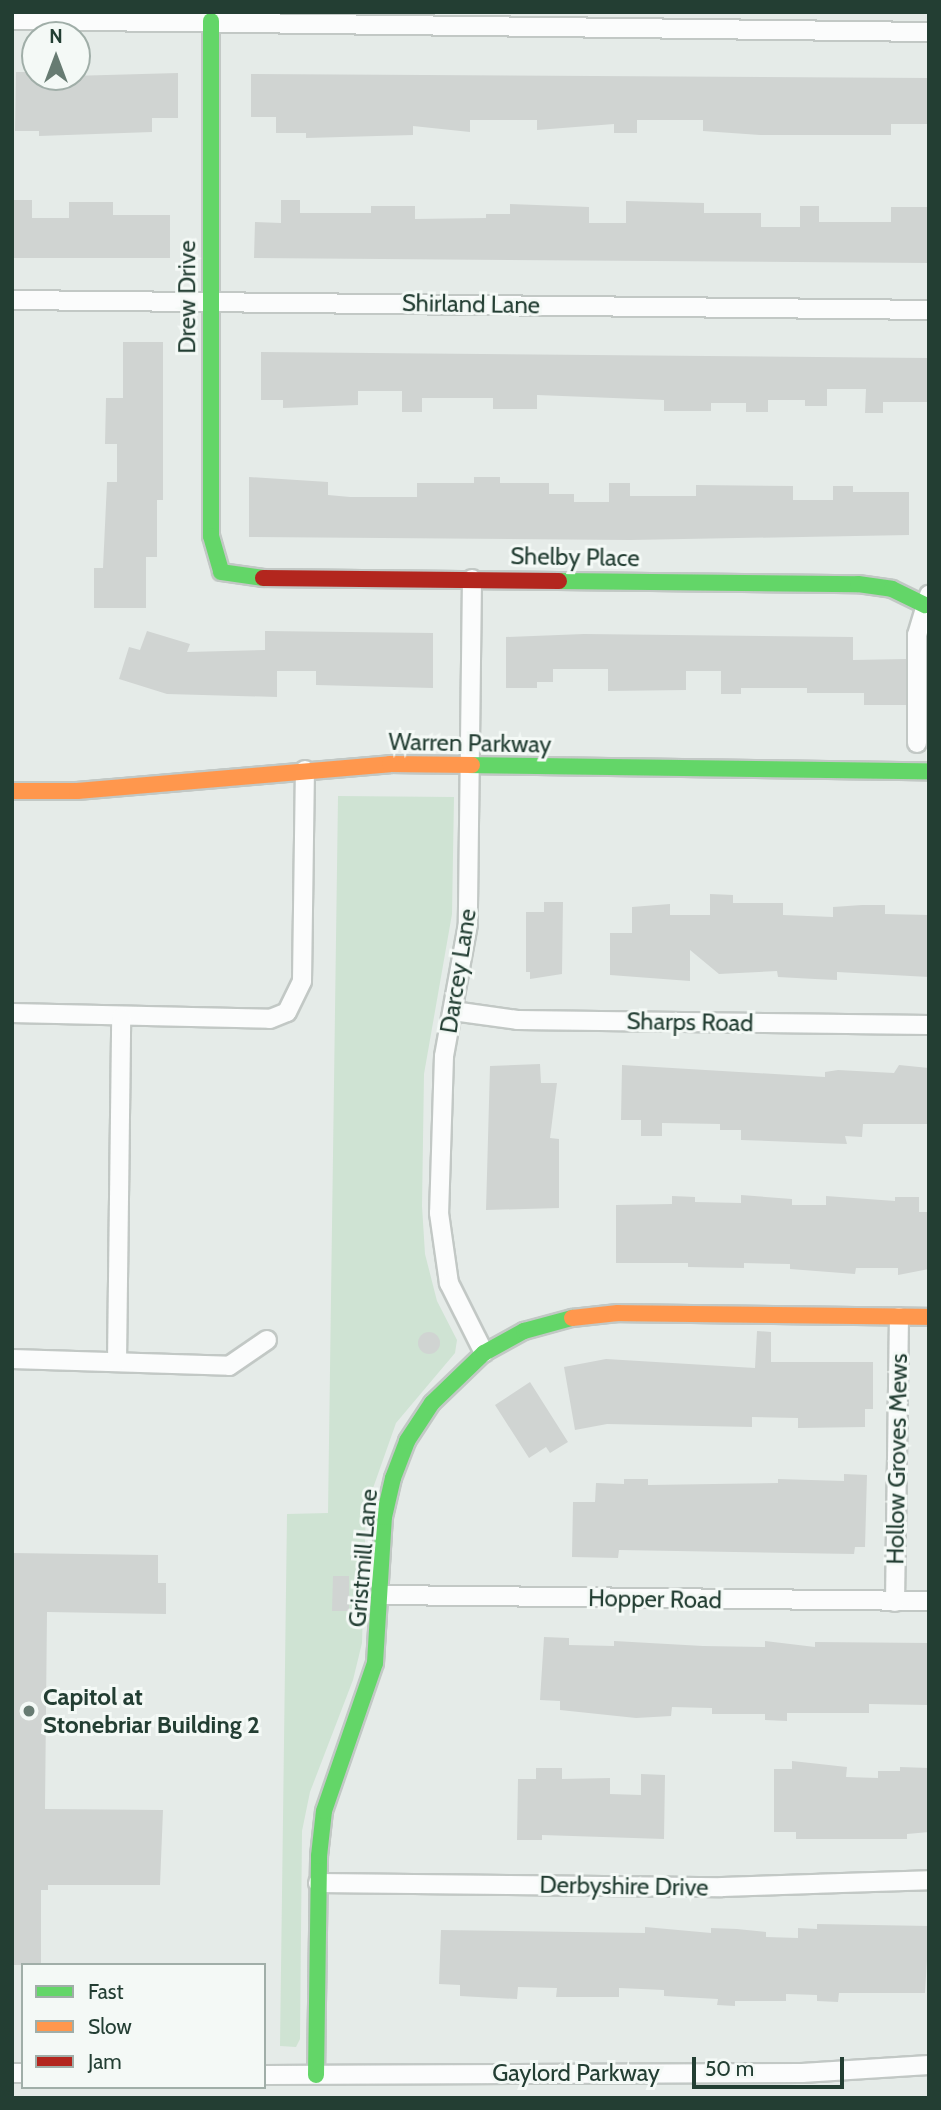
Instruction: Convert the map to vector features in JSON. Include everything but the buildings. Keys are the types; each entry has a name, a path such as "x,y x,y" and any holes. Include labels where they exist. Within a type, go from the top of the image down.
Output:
{"street":[{"path":"12,20 455,19 929,32"},
{"name":"Drew Drive","path":"211,21 212,536 221,572"},
{"name":"Shirland Lane","path":"12,300 929,310"},
{"name":"Shelby Place","path":"221,572 249,578 858,584 892,589 927,600"},
{"name":"Darcey Lane","path":"472,579 468,924 441,1082 440,1232 453,1295 484,1353"},
{"path":"917,743 917,635 927,600"},
{"name":"Warren Parkway","path":"12,791 77,791 390,764 929,771"},
{"path":"12,1013 270,1019 287,1012 302,981 305,770"},
{"name":"Sharps Road","path":"453,1011 518,1020 929,1025"},
{"path":"117,1362 121,1017"},
{"name":"Gristmill Lane","path":"316,2075 318,1883 324,1811 376,1663 382,1595 384,1517 402,1453 432,1403 484,1353 543,1324 597,1313 929,1317"},
{"name":"Hollow Groves Mews","path":"895,1602 899,1317"},
{"path":"12,1359 229,1366 267,1340"},
{"name":"Hopper Road","path":"382,1595 929,1601"},
{"name":"Derbyshire Drive","path":"318,1883 722,1887 929,1880"},
{"name":"Gaylord Parkway","path":"266,2075 802,2073 929,2065"}],"green space":[{"path":"338,796 454,797 452,914 424,1074 422,1206 425,1254 437,1301 457,1340 455,1353 396,1423 366,1508 362,1643 353,1680 310,1792 302,1831 300,2039 296,2047 280,2046 287,1514 328,1513"}],"traffic: fast":[{"path":"211,21 211,536 221,572 263,578"},
{"path":"559,581 858,584 892,589 925,605"},
{"path":"472,765 929,771"},
{"path":"316,2075 319,1856 324,1811 375,1663 384,1517 393,1478 407,1441 432,1403 484,1353 524,1331 572,1318"}],"traffic: slow":[{"path":"12,791 77,791 390,764 472,765"},
{"path":"572,1318 618,1313 929,1317"}],"traffic: jam":[{"path":"263,578 559,581"}],"place":[{"name":"Capitol at Stonebriar Building 2","path":"29,1711"}]}
